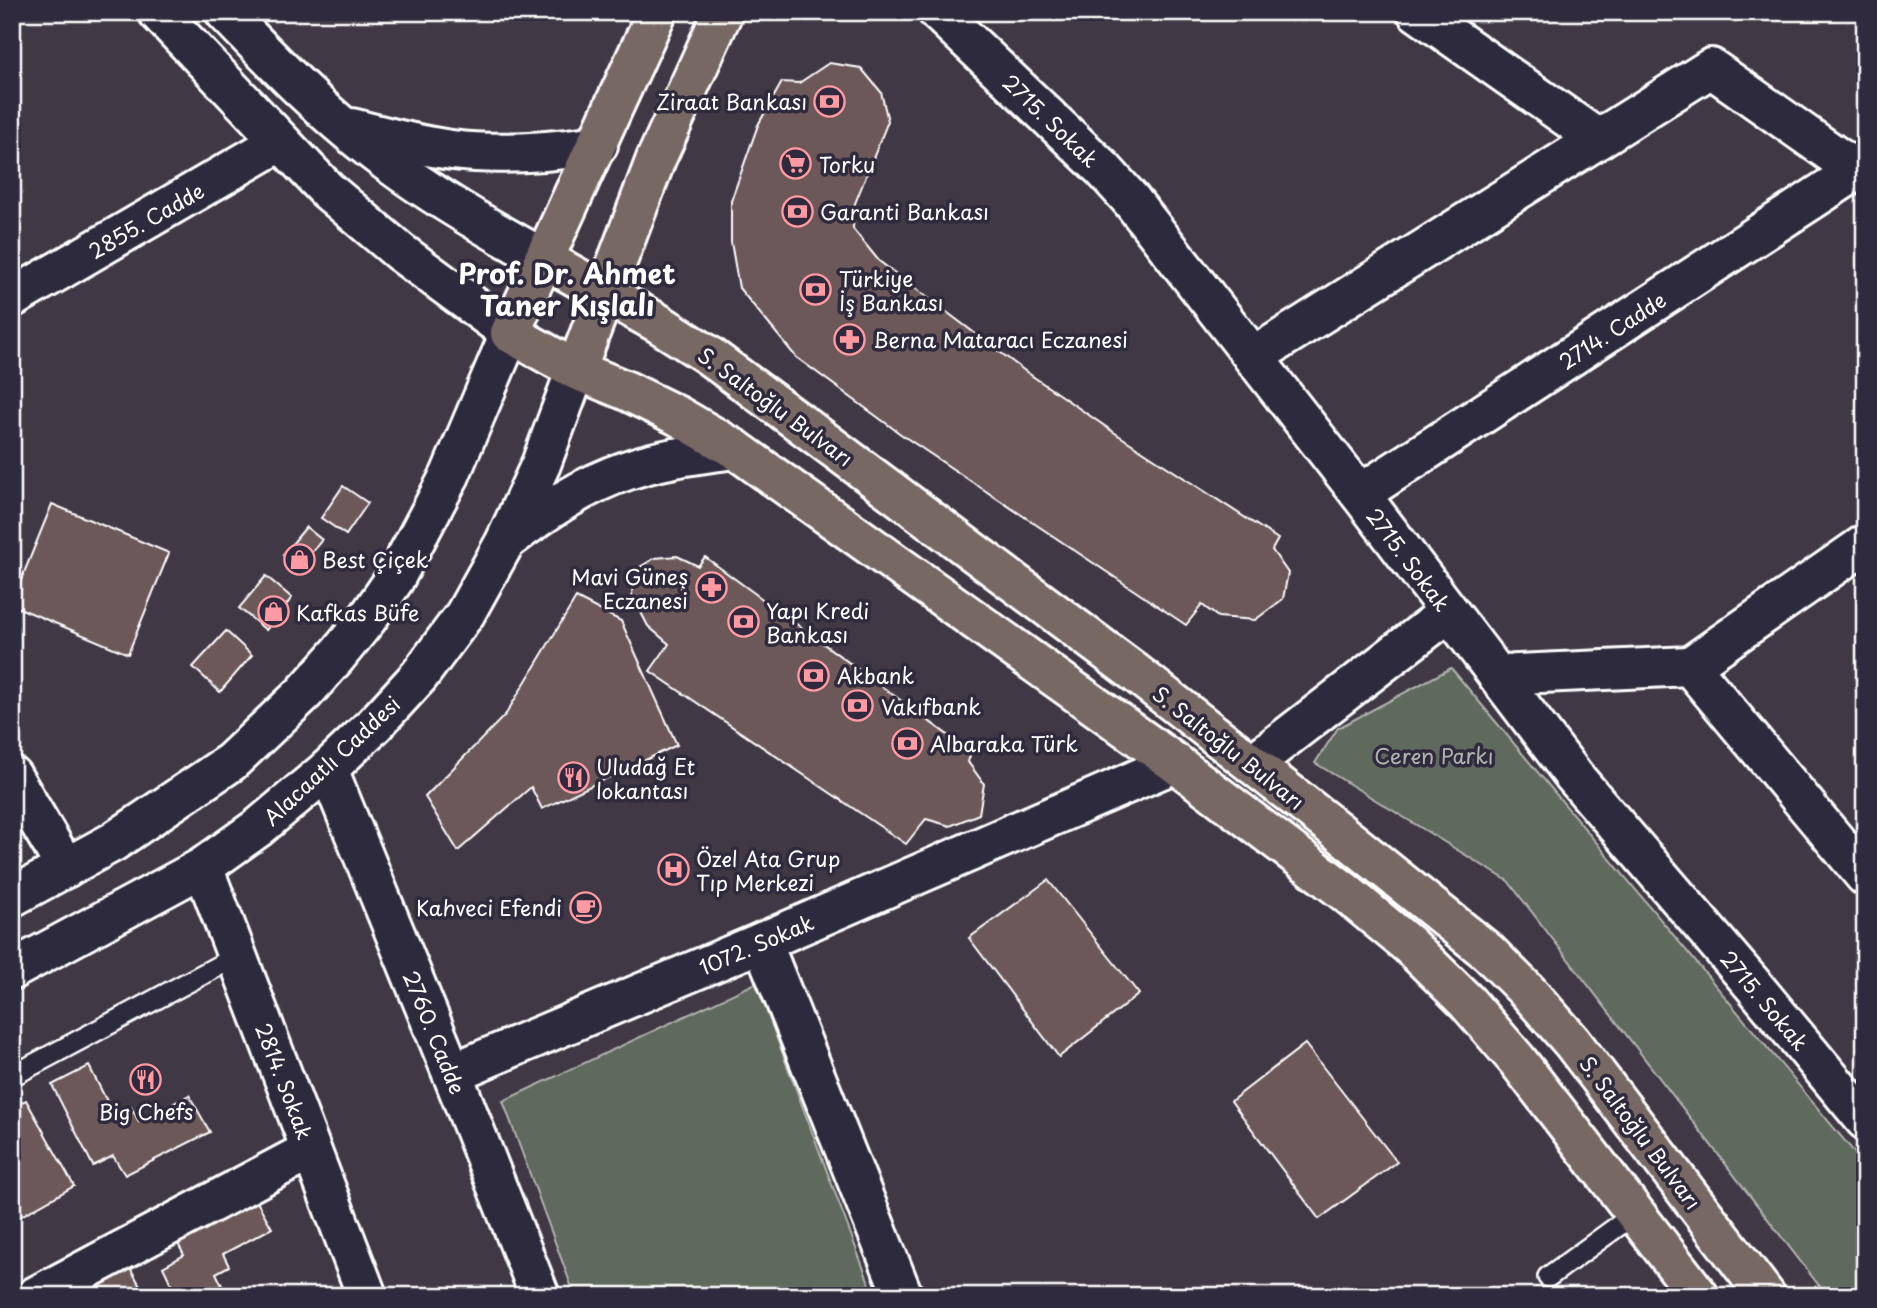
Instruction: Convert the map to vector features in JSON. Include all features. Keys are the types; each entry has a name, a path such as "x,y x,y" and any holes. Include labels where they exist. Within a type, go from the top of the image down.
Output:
{"main road":[{"path":"510,333 657,12"},
{"path":"576,370 656,159 723,12"},
{"name":"S. Saltoğlu Bulvarı","path":"544,259 605,292 708,355 1122,663 1488,952 1572,1042 1766,1296"},
{"name":"S. Saltoğlu Bulvarı","path":"510,333 576,370 678,416 735,449 1175,763 1345,892 1409,946 1458,993 1517,1060 1699,1296"}],"street":[{"path":"12,897 113,842 231,762 304,693 337,656 394,580 415,541 450,475 510,333 374,232 327,190 158,12"},
{"path":"1417,12 1598,139"},
{"name":"2715. Sokak","path":"941,14 1117,185 1360,494 1574,776 1865,1120"},
{"path":"241,18 280,68 341,125 388,163 471,218 544,259"},
{"path":"1252,357 1711,68 1861,168"},
{"path":"341,125 429,147 463,151 536,152 598,145"},
{"name":"2855. Cadde","path":"12,298 280,142"},
{"name":"2714. Cadde","path":"1360,494 1861,168"},
{"name":"Alacaatlı Caddesi","path":"12,970 203,867 259,827 328,769 374,725 419,676 464,614 505,542 541,464 576,370"},
{"path":"505,542 554,507 602,480 653,463 735,449"},
{"path":"1496,675 1690,666 1865,544"},
{"path":"1252,764 1449,612"},
{"path":"1690,666 1865,876"},
{"name":"1072. Sokak","path":"453,1073 1175,763"},
{"name":"2760. Cadde","path":"328,769 453,1073 540,1296"},
{"path":"12,776 66,868"},
{"name":"2814. Sokak","path":"203,867 368,1296"},
{"path":"762,942 903,1296"},
{"path":"36,1296 312,1150"}],"lane":[{"path":"12,1076 237,956"},
{"path":"1548,1277 1636,1213"}],"green space":[{"name":"Ceren Parkı","path":"1451,668 1865,1165 1865,1296 1827,1296 1508,881 1315,763 1338,728"},
{"path":"756,983 874,1296 575,1296 503,1101"}],"building":[{"path":"440,12 457,12 451,20"},
{"path":"829,63 861,68 881,92 888,121 854,206 853,229 879,261 1025,371 1278,539 1272,550 1288,573 1283,599 1255,620 1218,617 1202,605 1186,625 902,435 796,357 739,288 731,242 731,201 758,125 782,82 799,83"},
{"path":"343,486 368,503 346,535 321,518"},
{"path":"52,504 169,553 128,654 12,605"},
{"path":"306,527 322,540 298,568 283,555"},
{"path":"677,556 698,566 705,557 971,752 968,762 984,784 979,814 950,826 926,819 906,844 650,671 669,644 648,626 632,595 633,580 640,567 655,558"},
{"path":"266,576 292,598 266,630 239,608"},
{"path":"576,598 621,621 677,745 542,809 531,787 458,851 425,797 506,714"},
{"path":"226,631 252,655 220,692 193,667"},
{"path":"1048,880 1139,994 1059,1057 969,938"},
{"path":"1305,1044 1397,1162 1319,1219 1231,1101"},
{"path":"89,1066 114,1115 131,1107 139,1122 189,1095 210,1132 125,1175 113,1156 93,1166 52,1085"},
{"path":"26,1100 74,1186 12,1221 12,1108"},
{"path":"252,1193 272,1228 223,1254 229,1266 216,1273 227,1296 177,1296 163,1267 184,1255 174,1236"},
{"path":"129,1266 146,1296 72,1296"}],"place":[{"name":"Ziraat Bankası","path":"830,101"},
{"name":"Torku","path":"796,164"},
{"name":"Garanti Bankası","path":"797,211"},
{"name":"Türkiye İş Bankası","path":"816,290"},
{"name":"Berna Mataracı Eczanesi","path":"850,339"},
{"name":"Best Çiçek","path":"299,559"},
{"name":"Mavi Güneş Eczanesi","path":"711,588"},
{"name":"Kafkas Büfe","path":"273,612"},
{"name":"Yapı Kredi Bankası","path":"743,622"},
{"name":"Akbank","path":"814,675"},
{"name":"Vakıfbank","path":"858,706"},
{"name":"Albaraka Türk","path":"907,743"},
{"name":"Uludağ Et lokantası","path":"573,778"},
{"name":"Özel Ata Grup Tıp Merkezi","path":"673,870"},
{"name":"Kahveci Efendi","path":"585,907"},
{"name":"Big Chefs","path":"146,1079"}],"district":[{"name":"Prof. Dr. Ahmet Taner Kışlalı","path":"567,288"}]}
